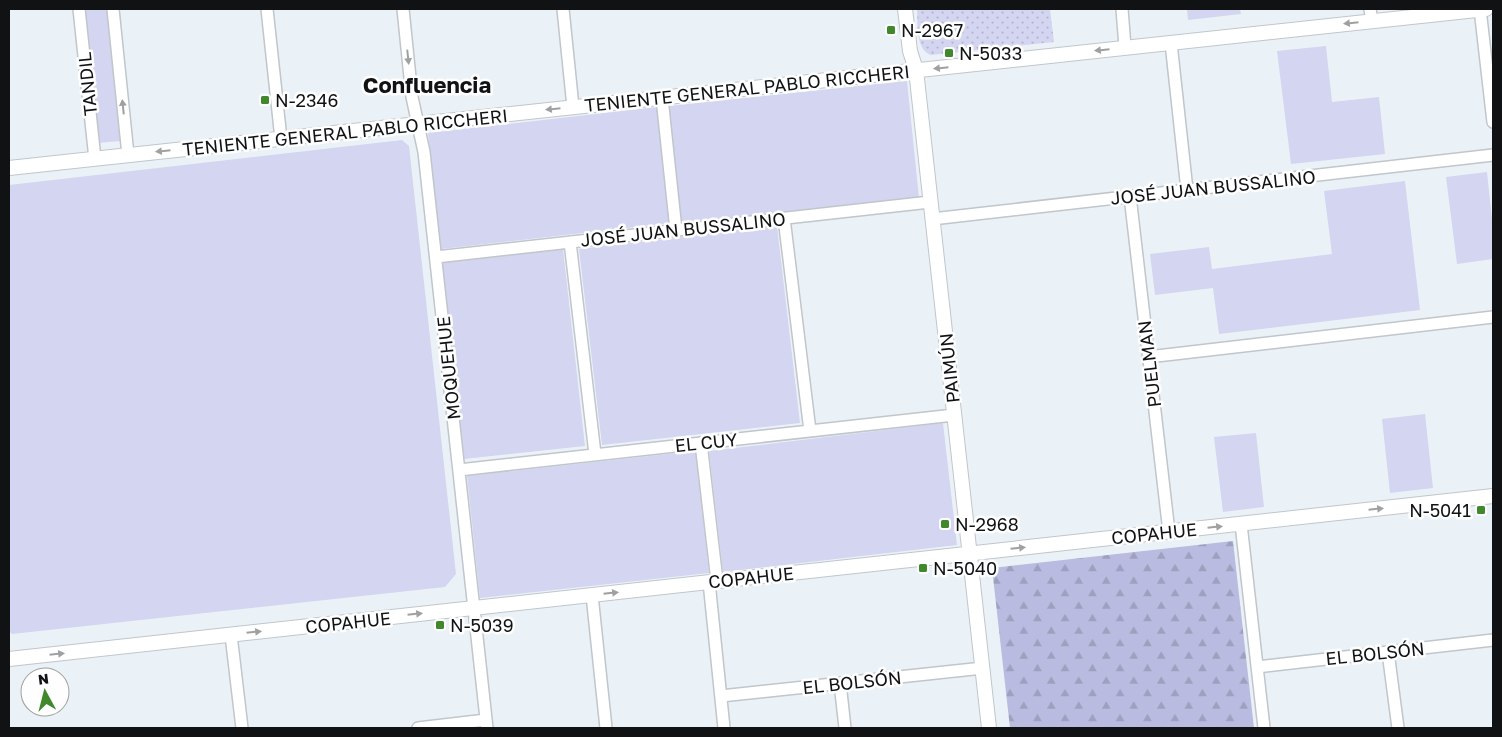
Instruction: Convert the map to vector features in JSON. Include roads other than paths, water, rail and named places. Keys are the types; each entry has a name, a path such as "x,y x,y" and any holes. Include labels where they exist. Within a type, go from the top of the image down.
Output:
{"street":[{"name":"TANDIL","path":"78,9 95,158"},
{"name":"TANDIL","path":"112,9 128,155"},
{"path":"267,9 281,139"},
{"name":"MOQUEHUE","path":"403,9 412,97 424,152 486,724"},
{"path":"563,9 573,107"},
{"name":"PAIMÚN","path":"905,9 910,52 916,70 989,728"},
{"path":"1122,9 1125,48"},
{"name":"TENIENTE GENERAL PABLO RICCHERI","path":"9,168 1171,43 1371,15 1477,9"},
{"path":"1477,9 1493,122"},
{"path":"1171,43 1187,190"},
{"path":"662,98 676,230"},
{"name":"JOSÉ JUAN BUSSALINO","path":"932,219 1493,155"},
{"name":"PUELMAN","path":"1130,196 1169,532"},
{"name":"JOSÉ JUAN BUSSALINO","path":"436,257 930,202"},
{"path":"784,218 810,431"},
{"path":"570,242 596,454"},
{"path":"1148,357 1493,317"},
{"name":"EL CUY","path":"459,470 954,414"},
{"path":"701,443 724,728"},
{"name":"COPAHUE","path":"9,659 1493,496"},
{"path":"1241,524 1264,728"},
{"path":"592,595 606,728"},
{"path":"231,635 242,728"},
{"name":"EL BOLSÓN","path":"1257,666 1493,640"},
{"path":"1388,652 1398,728"},
{"name":"EL BOLSÓN","path":"721,696 983,668"},
{"path":"840,683 845,728"},
{"path":"418,728 486,724"}],"place":[{"name":"N-2967","path":"891,30"},
{"name":"N-5033","path":"949,53"},
{"name":"N-2346","path":"265,100"},
{"name":"N-5041","path":"1481,510"},
{"name":"N-2968","path":"945,524"},
{"name":"N-5040","path":"923,568"},
{"name":"N-5039","path":"440,625"}],"district":[{"name":"Confluencia","path":"427,84"}]}
